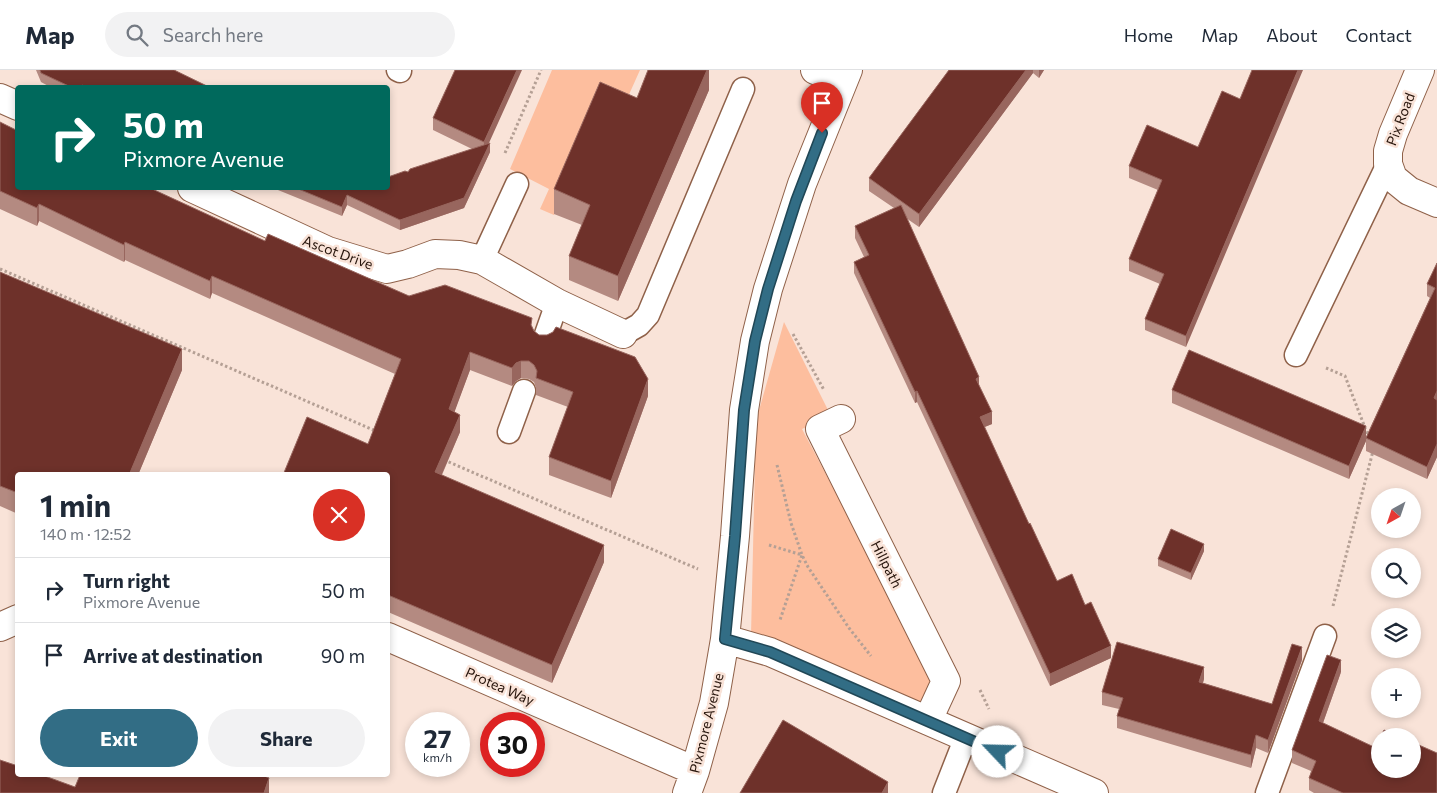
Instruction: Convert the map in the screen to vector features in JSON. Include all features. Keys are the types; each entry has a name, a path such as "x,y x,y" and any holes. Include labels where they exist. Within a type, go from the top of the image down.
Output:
{"street":[{"path":"815,70 845,76"},
{"name":"Pix Road","path":"1420,70 1393,134 1388,151 1388,164 1393,178 1409,191 1437,203"},
{"name":"Pixmore Avenue","path":"691,782 714,703 725,639 744,410 755,341 768,289 802,184 845,76"},
{"path":"0,98 15,105"},
{"name":"Ascot Drive","path":"196,190 328,251 387,270 434,254 459,254 482,260 557,303 623,334"},
{"name":"Hillpath","path":"840,419 820,430 946,681 928,720"},
{"path":"0,626 15,620"},
{"name":"Protea Way","path":"390,638 691,782"},
{"path":"725,639 770,652 1094,793"}],"lane":[{"path":"623,334 639,325 648,315 743,89"},
{"path":"1296,355 1388,164"},
{"path":"482,260 517,184"},
{"path":"544,340 557,303"},
{"path":"509,432 524,391"},
{"path":"1267,793 1325,636"},
{"path":"944,793 966,737"}],"path":[{"path":"517,184 514,169 505,152 541,70"},
{"path":"0,269 383,434"},
{"path":"1296,355 1345,376 1374,452 1325,636"},
{"path":"438,458 730,583"},
{"path":"776,463 791,522 802,555 849,628 875,662"},
{"path":"735,536 802,555"},
{"path":"770,652 802,555"}],"shaded area":[{"path":"552,70 640,70 627,99 605,104 554,215 540,209 549,189 510,169"},
{"path":"784,322 831,416 802,429 935,681 921,710 751,635 756,421"}],"building":[{"path":"40,70 174,70 205,85 67,85 41,73"},
{"path":"455,70 517,70 484,142 433,118"},
{"path":"648,70 707,70 618,276 569,256 590,205 554,189 600,82 637,98"},
{"path":"949,70 1026,70 919,214 869,178"},
{"path":"1252,70 1298,70 1186,336 1145,319 1164,274 1129,259 1162,180 1129,166 1147,125 1198,147 1222,91 1240,99"},
{"path":"0,122 15,130 15,190 154,190 265,241 268,234 409,296 445,285 532,318 531,325 539,335 547,335 553,332 556,327 635,357 648,379 611,481 549,457 573,392 536,378 537,371 529,361 516,363 512,368 470,352 449,409 460,415 435,472 604,545 552,665 390,596 390,472 284,472 307,417 368,444 401,359 212,276 210,281 125,242 124,245 39,204 37,208 0,191"},
{"path":"490,143 464,198 400,220 347,195 342,207 301,190 390,190 390,176 405,171 408,172 410,169"},
{"path":"901,205 979,377 976,379 992,412 980,417 1029,524 1057,581 1072,574 1085,605 1091,602 1111,646 1050,674 854,262 869,255 855,226"},
{"path":"1437,263 1437,391 1434,398 1437,400 1437,444 1427,467 1366,438 1435,288 1427,284"},
{"path":"0,272 182,349 130,472 15,472 15,492 0,486"},
{"path":"1189,350 1366,426 1349,466 1172,390"},
{"path":"1171,529 1204,544 1191,573 1158,559"},
{"path":"1117,642 1204,667 1199,682 1272,704 1292,644 1302,647 1268,740 1256,735 1251,755 1117,716 1123,698 1102,692"},
{"path":"1327,655 1341,660 1319,721 1371,746 1371,778 1421,778 1421,746 1437,753 1437,793 1343,793 1309,778 1316,761 1292,750"},
{"path":"783,720 888,782 882,793 740,793"},
{"path":"0,760 15,765 15,777 48,777 75,787 79,777 269,778 264,793 0,793"}],"route":[{"path":"822,133 796,201 768,289 755,341 744,410 725,639 770,652 998,752"}]}
